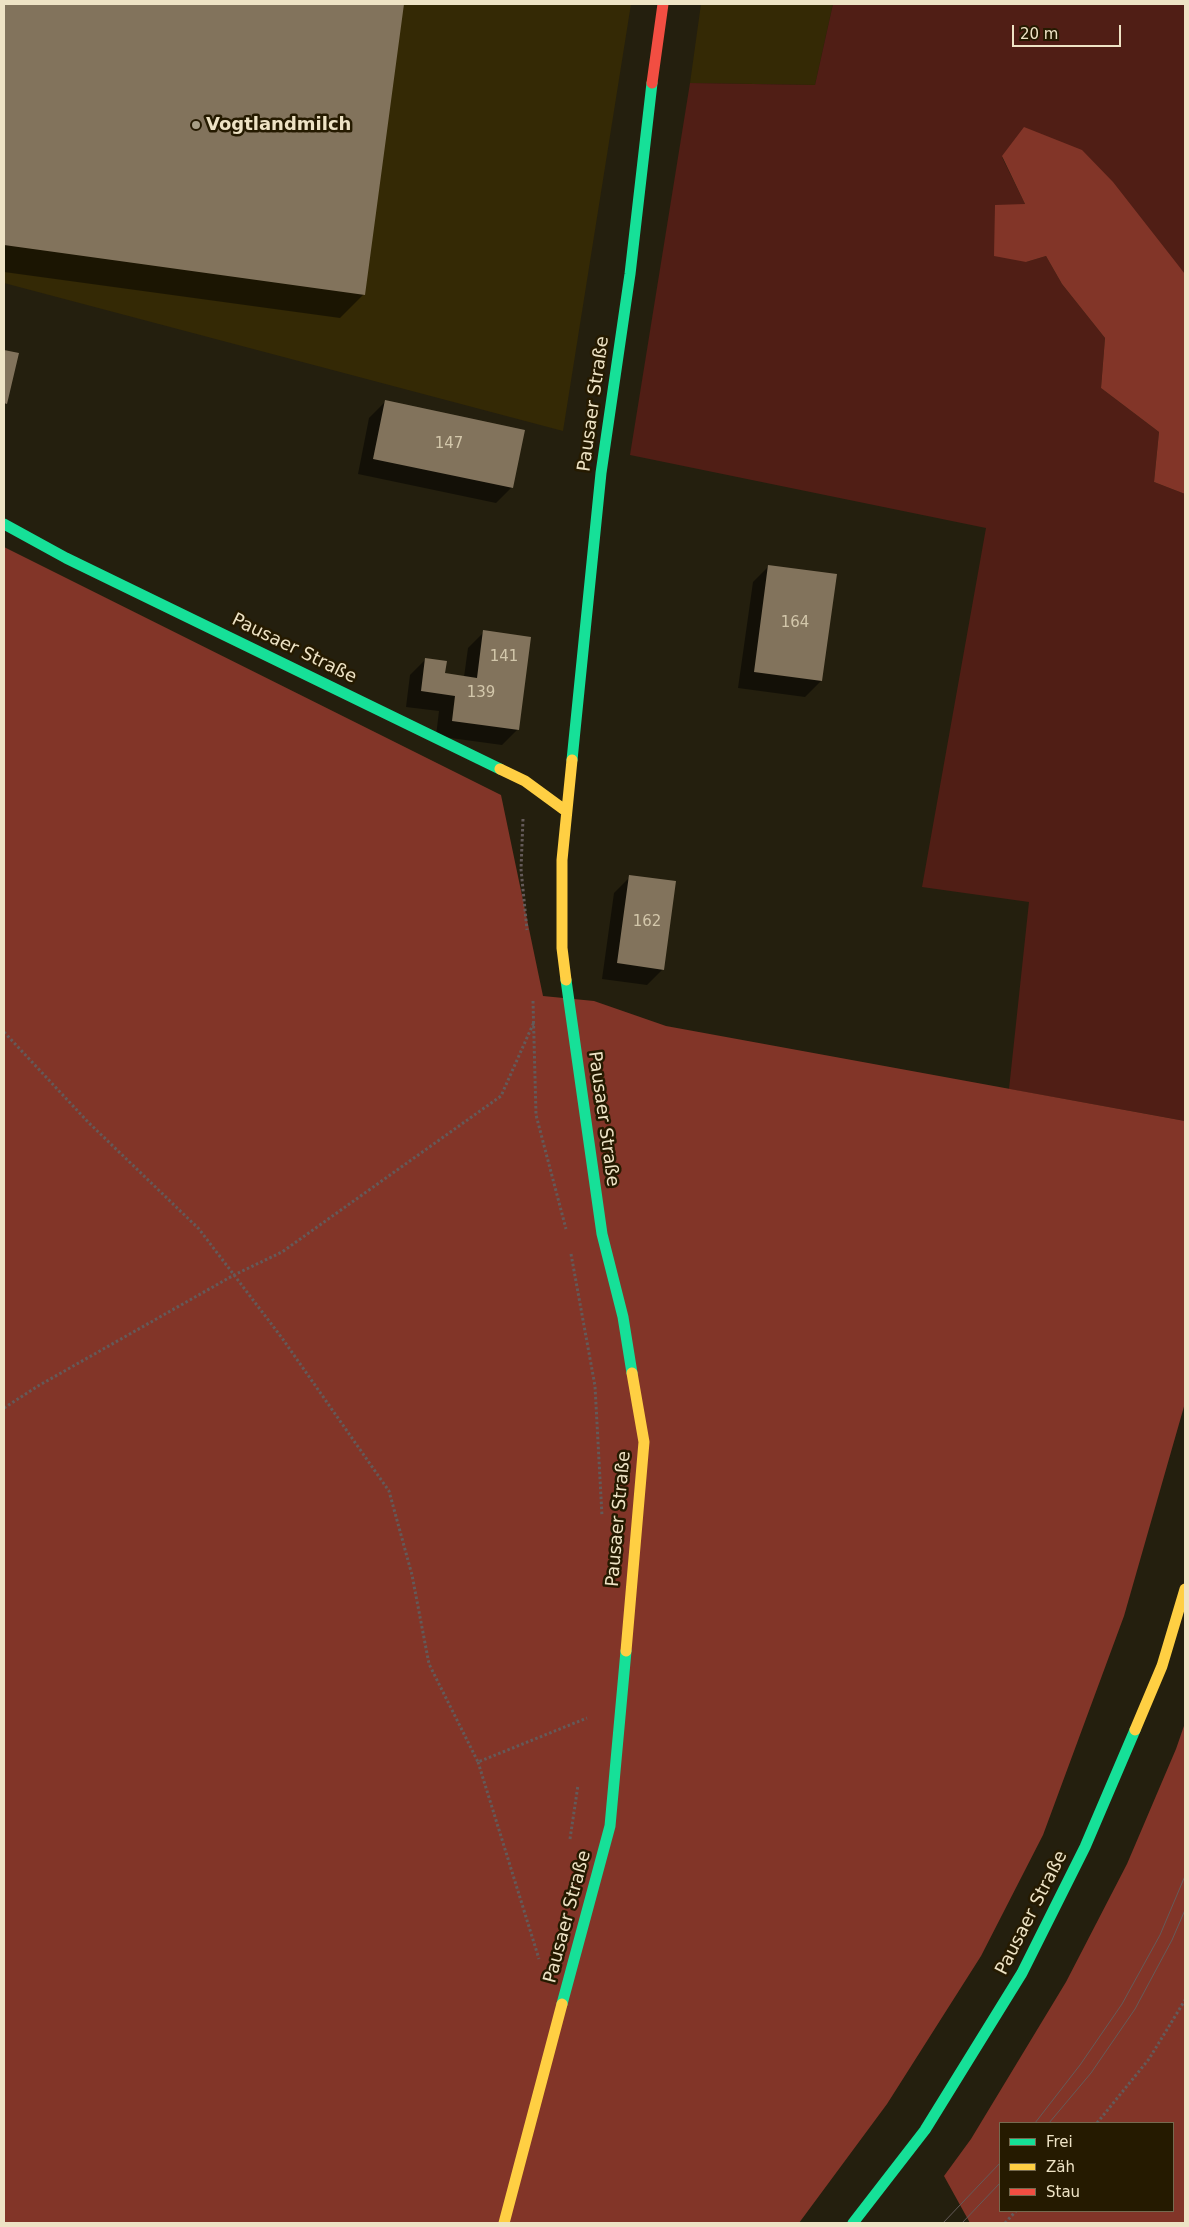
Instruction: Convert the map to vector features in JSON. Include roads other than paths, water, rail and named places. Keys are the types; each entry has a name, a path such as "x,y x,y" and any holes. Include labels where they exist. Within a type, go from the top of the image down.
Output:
{"street":[{"name":"Pausaer Straße","path":"504,2223 610,1826 644,1442 623,1317 602,1234 562,948 562,860 601,473 630,274 656,45 663,4"},
{"name":"Pausaer Straße","path":"4,524 66,558 525,781 566,811"},
{"name":"Pausaer Straße","path":"853,2223 924,2130 1022,1973 1085,1847 1162,1666 1185,1589"}],"tram line":[{"path":"1036,2122 1080,2065 1122,2004 1160,1935 1185,1876"},
{"path":"1050,2122 1091,2073 1135,2009 1172,1940 1185,1910"},
{"path":"943,2223 999,2164"},
{"path":"962,2223 999,2184"}],"place":[{"name":"Vogtlandmilch","path":"196,125"}]}
